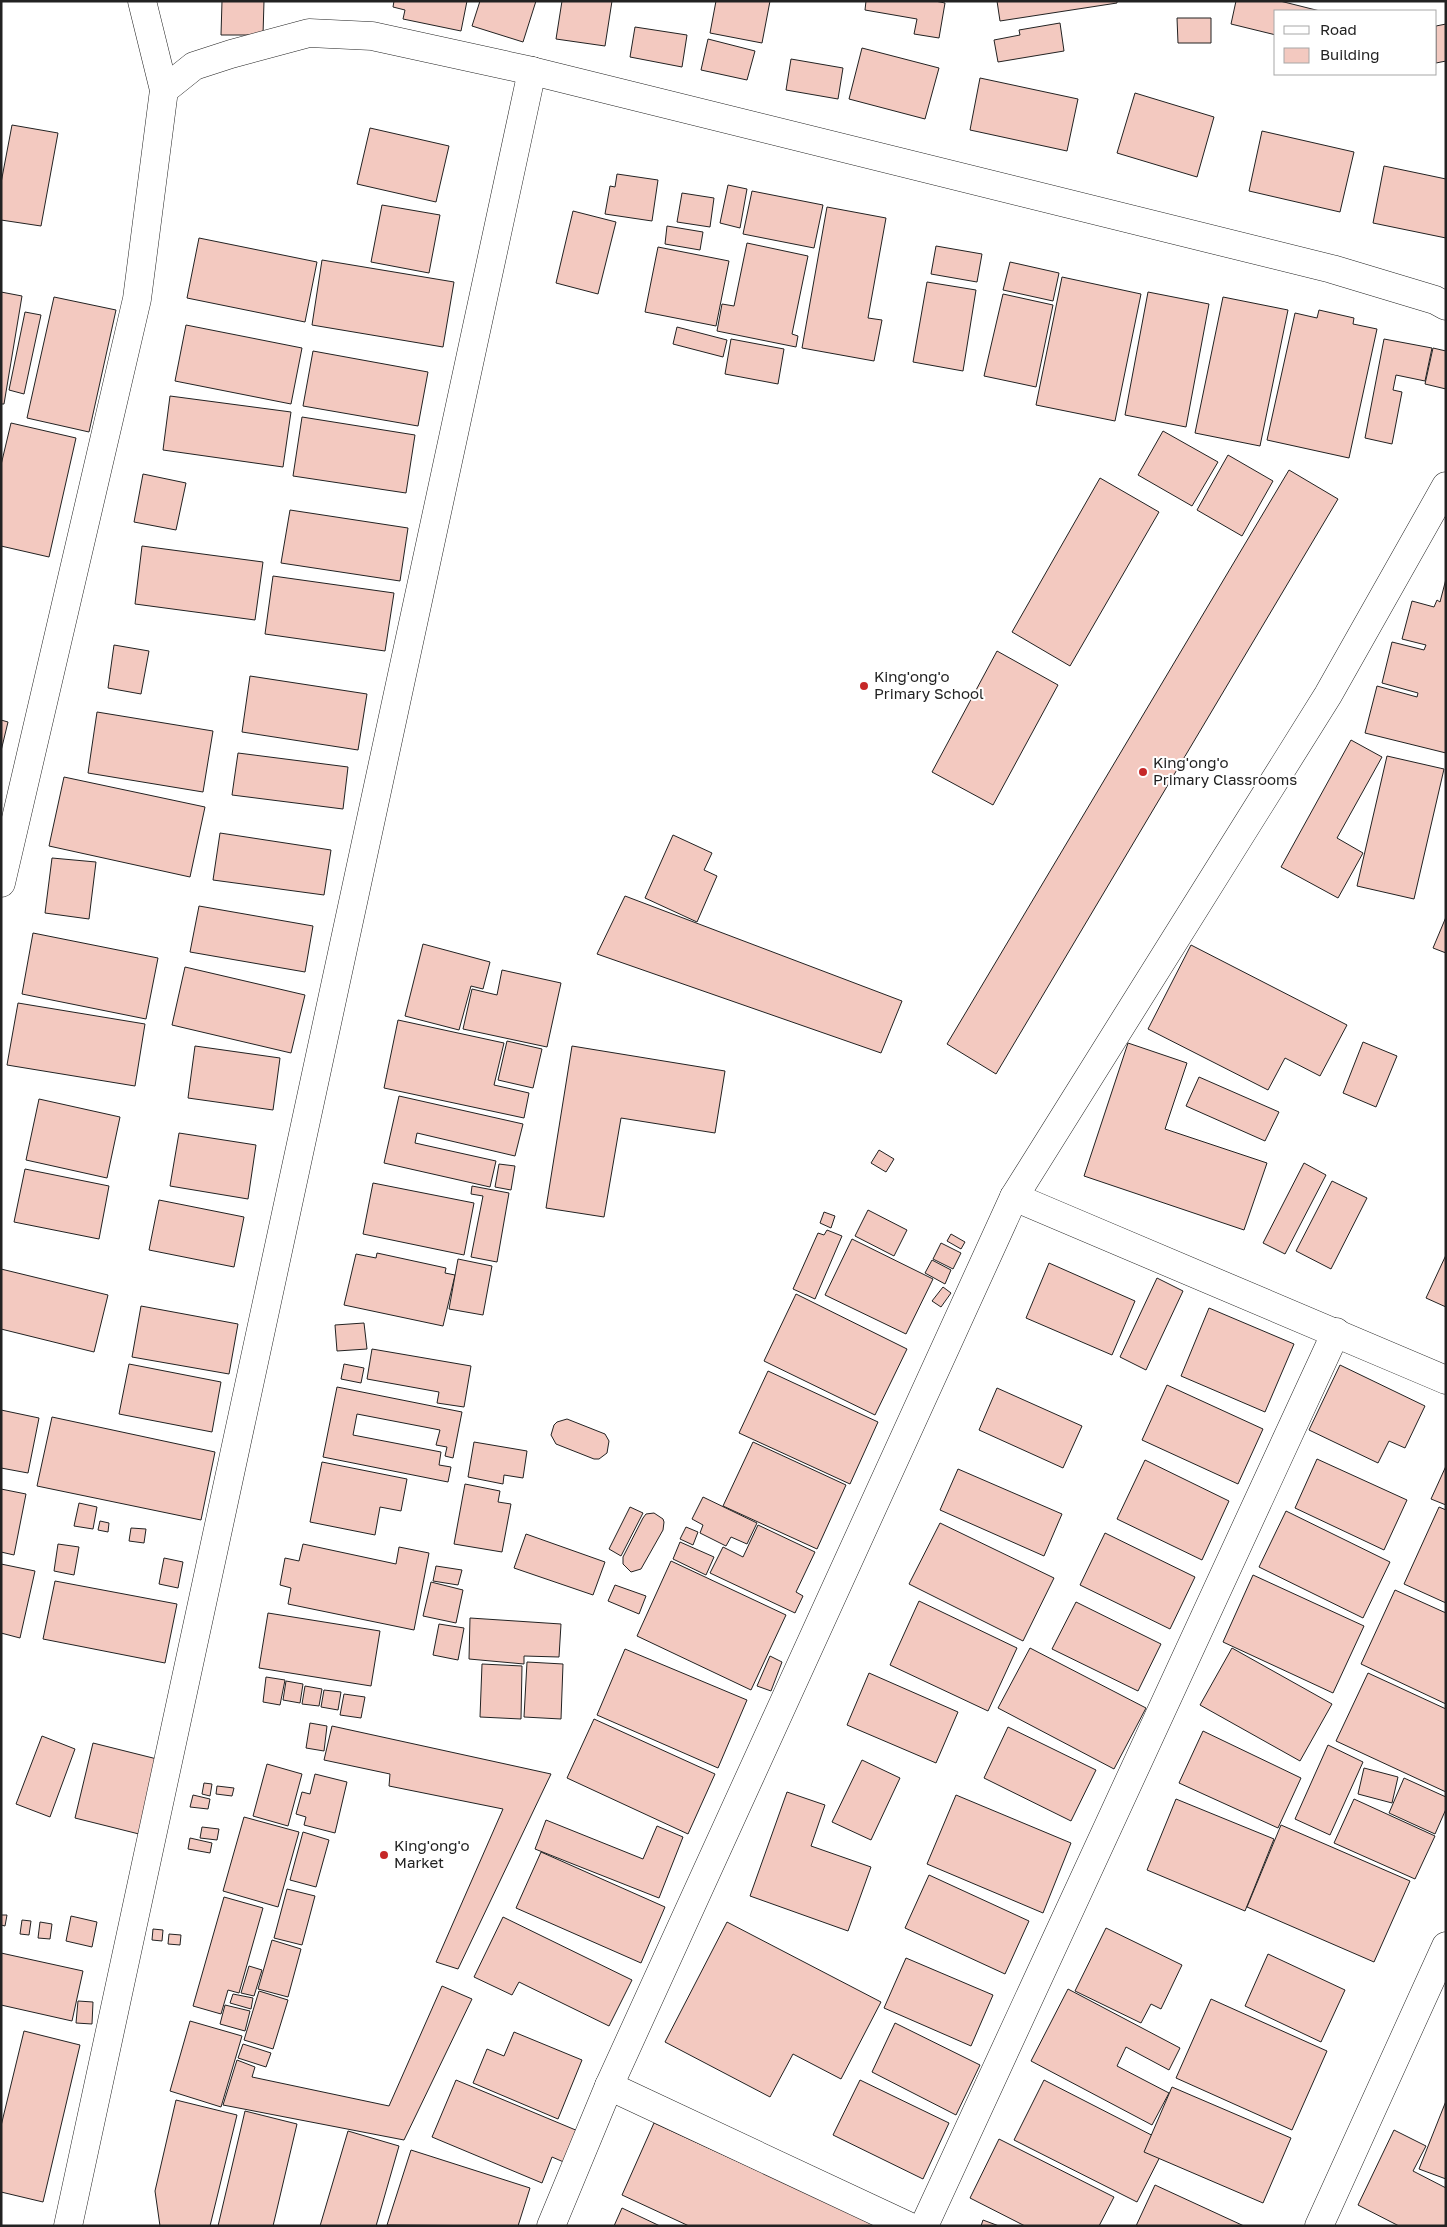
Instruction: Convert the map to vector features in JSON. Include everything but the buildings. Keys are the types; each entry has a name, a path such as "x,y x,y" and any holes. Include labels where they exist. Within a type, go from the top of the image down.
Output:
{"street":[{"path":"1,883 137,299 164,90 142,1"},
{"path":"164,90 194,66 309,33 372,36 532,71 1332,269 1435,300 1446,306"},
{"path":"68,2226 532,71"},
{"path":"551,2226 609,2086 1014,1197 1328,695 1446,486"},
{"path":"1014,1197 1446,1380"},
{"path":"924,2226 1336,1332"},
{"path":"1320,2226 1446,1946"},
{"path":"609,2086 908,2226"}],"place":[{"name":"King'ong'o Primary School","path":"864,686"},
{"name":"King'ong'o Primary Classrooms","path":"1143,772"},
{"name":"King'ong'o Market","path":"384,1855"}]}
